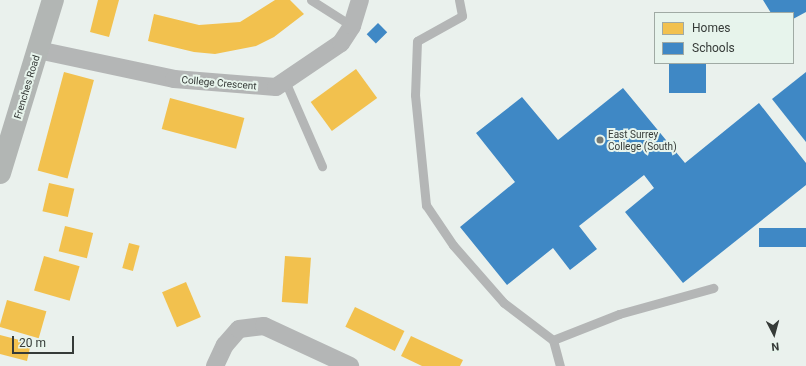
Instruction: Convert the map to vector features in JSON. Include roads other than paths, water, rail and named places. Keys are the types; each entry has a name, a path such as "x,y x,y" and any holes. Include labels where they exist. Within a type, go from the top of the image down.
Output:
{"street":[{"name":"Frenches Road","path":"0,173 53,0"},
{"name":"College Crescent","path":"38,50 174,79 276,88 341,43 352,26 360,0"},
{"path":"215,366 225,345 239,329 264,326 350,366"}],"lane":[{"path":"311,0 352,26"},
{"path":"459,0 462,16 416,41 415,95 426,205 453,245 504,303 553,340 560,366"},
{"path":"285,81 322,166"},
{"path":"553,340 618,314 713,288"}],"place":[{"name":"East Surrey College (South)","path":"600,140"}]}
